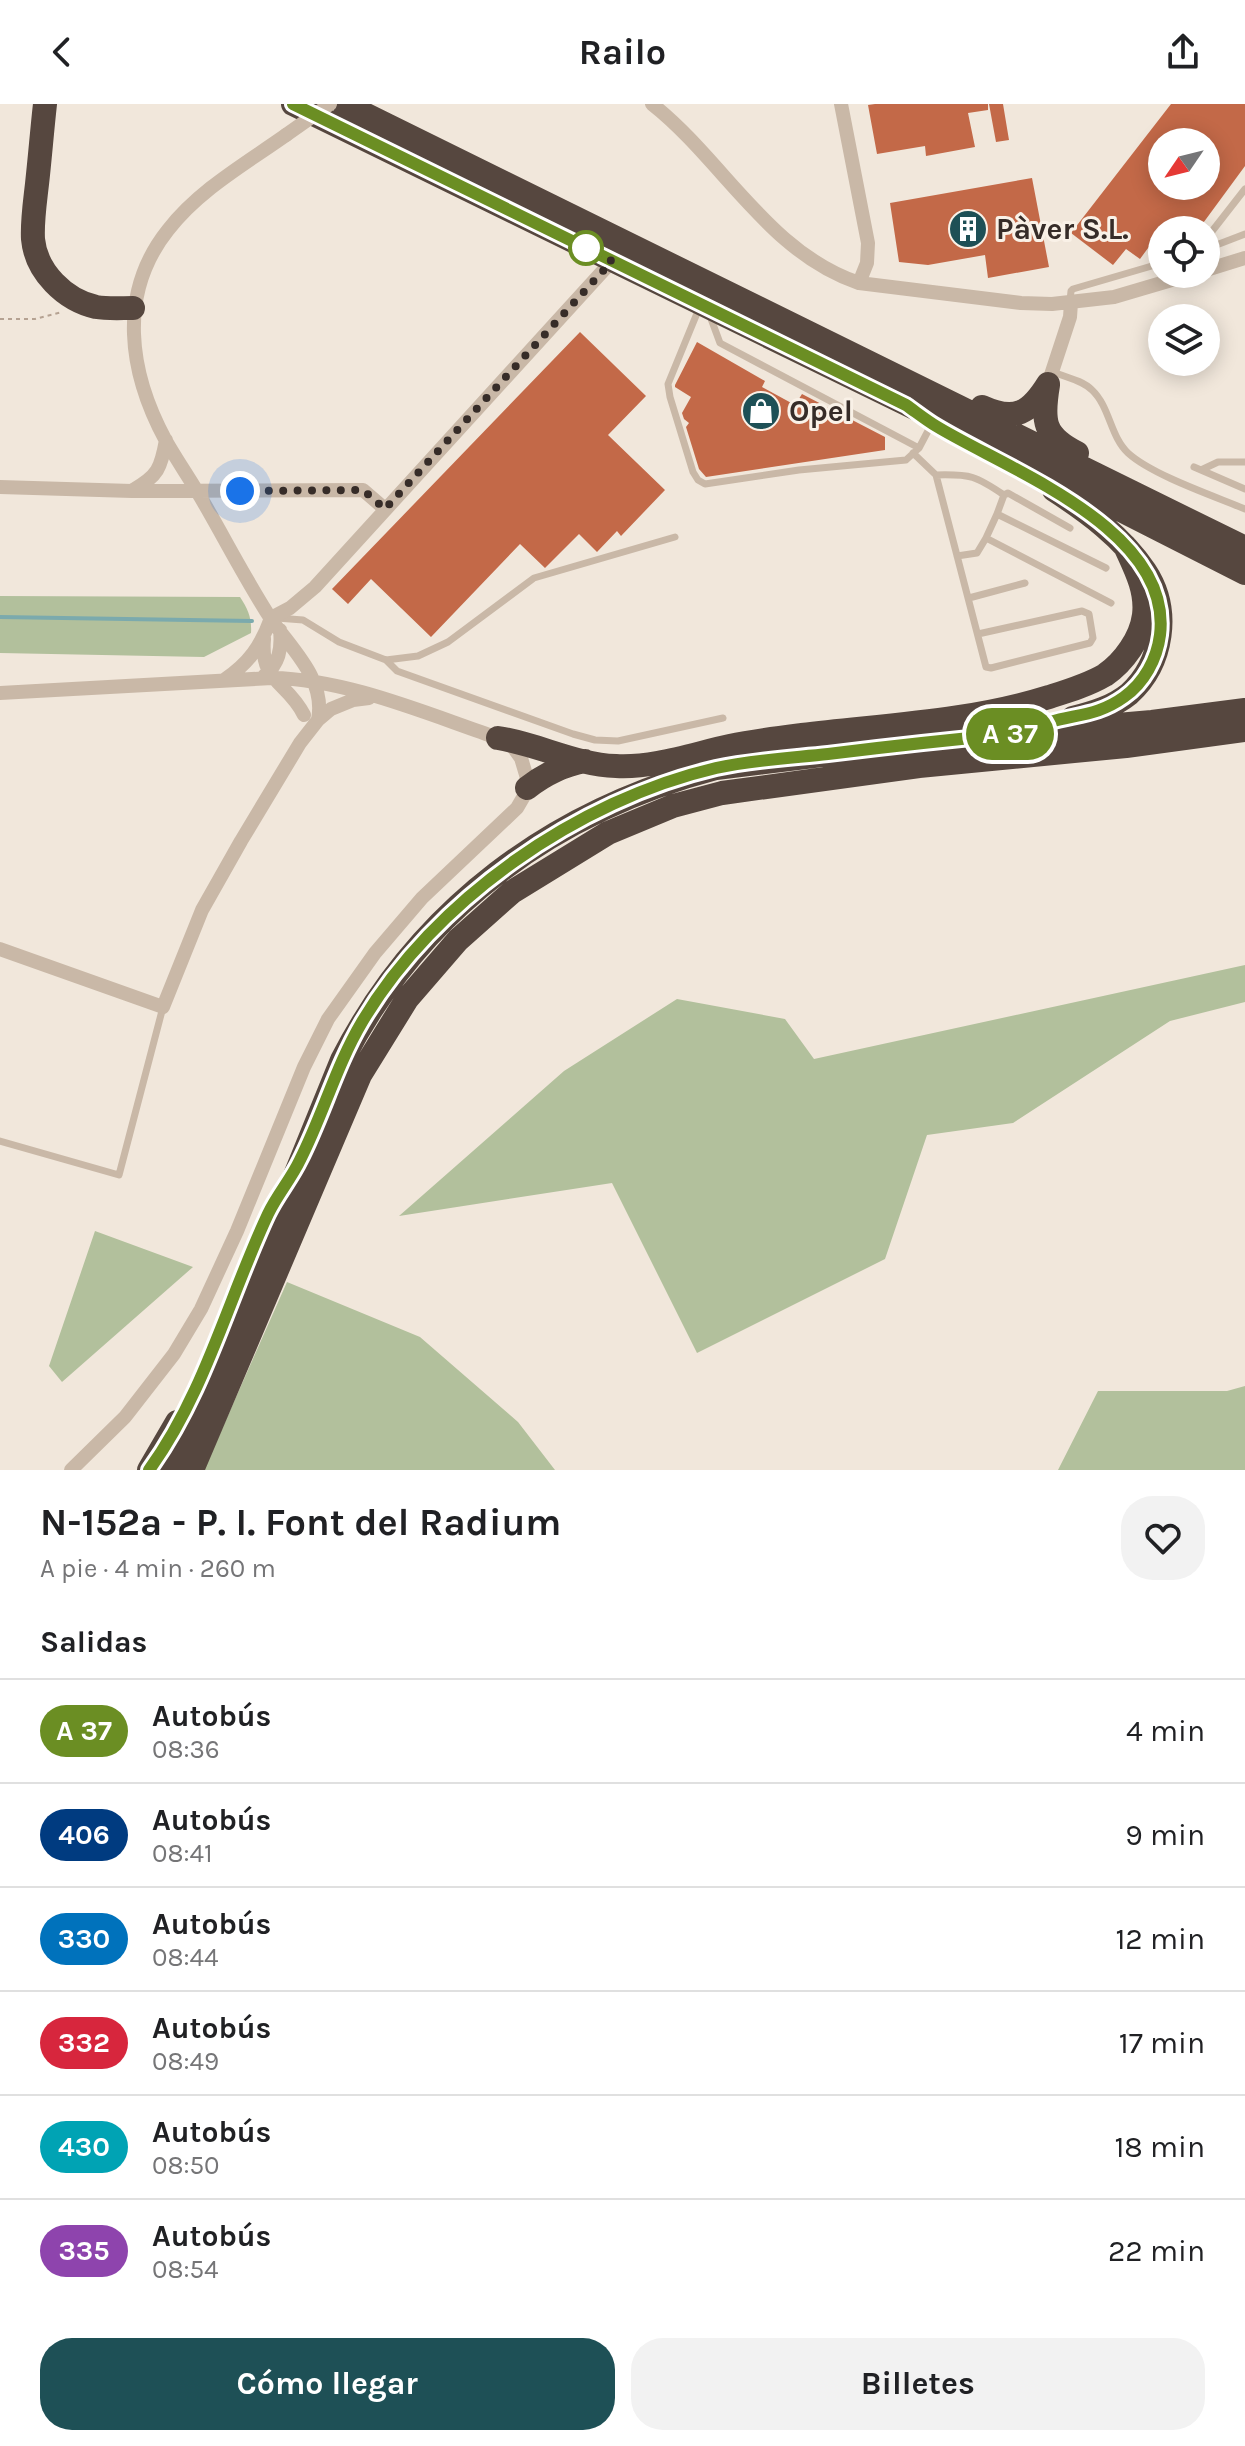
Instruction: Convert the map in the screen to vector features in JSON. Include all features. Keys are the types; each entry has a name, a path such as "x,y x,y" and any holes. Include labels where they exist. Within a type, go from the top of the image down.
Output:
{"highway":[{"path":"45,104 33,238 35,252 57,286 73,299 97,307 133,308"},
{"path":"293,104 1071,484 1245,573"},
{"path":"344,104 1245,548"},
{"path":"843,350 878,360 995,412 1010,415 1023,412 1039,398 1050,378"},
{"path":"1048,430 1044,417 1050,378"},
{"path":"906,405 938,427 1023,472 1083,509 1125,546 1146,572 1155,590 1161,621 1160,639 1151,666 1141,681 1127,695 1096,713 1049,722 1022,733"},
{"path":"1023,412 1035,418 1069,450 1131,480 1245,557"},
{"path":"498,738 585,761 616,766 655,764 735,745 1003,709 1079,687 1107,673 1130,650 1140,633 1144,616 1142,584 1125,546"},
{"path":"170,1470 198,1414 300,1160 362,1021 439,922 500,870 563,828 622,800 716,768 929,742 1152,722 1245,710"},
{"path":"192,1470 360,1075 407,999 458,940 512,892 608,833 673,806 722,793 919,766 1126,746 1245,730"},
{"path":"1126,746 1245,745"},
{"path":"527,788 551,771 585,761"},
{"path":"149,1470 195,1390 269,1212 300,1160"},
{"path":"208,1470 225,1424 224,1398"}],"street":[{"path":"314,680 275,624 166,440 146,396 135,358 133,308 144,272 167,231 192,204 330,104"},
{"path":"652,104 673,121 779,235 806,258 836,275 859,283 1021,303 1071,303 1114,297 1148,287"},
{"path":"841,104 868,243 867,263 859,283"},
{"path":"1220,266 1245,258"},
{"path":"222,681 248,662 275,624 303,598 612,261"},
{"path":"1050,378 1070,317 1071,303"},
{"path":"132,491 155,475 163,458 166,440"},
{"path":"0,487 132,491 363,490 385,509"},
{"path":"267,677 278,660 281,640 275,624"},
{"path":"264,639 267,677 294,698 311,717"},
{"path":"0,693 267,677 314,680 510,743 521,758 527,788 517,808 422,898 375,953 328,1019 304,1067 237,1231 201,1309 174,1354 125,1417 71,1470"},
{"path":"0,949 163,1007 202,910 300,743 311,717 306,698 314,680"},
{"path":"311,717 373,697"}],"lane":[{"path":"1220,221 1245,189"},
{"path":"1220,244 1245,234"},
{"path":"1071,303 1073,289 1148,267"},
{"path":"704,306 668,384 693,472 705,484 799,470 906,460 929,429 938,427"},
{"path":"704,306 720,343 916,450 936,475 986,667 1090,643 1093,638 1089,614 1082,611 978,634"},
{"path":"1050,378 1084,384 1091,389 1098,396 1120,443 1135,459 1245,509"},
{"path":"1245,462 1218,462 1198,468 1245,489"},
{"path":"936,475 978,477 1004,495 1008,493 1070,528"},
{"path":"957,556 977,553 1004,495"},
{"path":"997,514 1106,568"},
{"path":"275,624 303,620 339,642 386,660 398,660 434,650 534,578 675,537"},
{"path":"986,538 1111,603"},
{"path":"969,598 1025,583"},
{"path":"386,660 397,671 595,740 618,741 723,718"},
{"path":"0,1141 119,1175 163,1007"}],"path":[{"path":"0,319 52,316 66,309 73,299"}],"green space":[{"path":"0,596 240,597 249,614 251,633 204,657 0,653"},
{"path":"1245,965 1245,1002 1170,1021 1013,1123 927,1135 885,1259 697,1353 612,1183 399,1216 564,1071 677,999 785,1019 814,1059"},
{"path":"95,1231 193,1267 62,1382 49,1366"},
{"path":"287,1282 420,1337 518,1422 555,1470 202,1470"},
{"path":"1245,1386 1245,1470 1058,1470 1098,1391 1227,1391"}],"building":[{"path":"988,104 988,110 968,113 975,147 926,156 925,146 877,154 868,105"},
{"path":"989,104 1003,104 1009,140 996,142"},
{"path":"1171,104 1245,104 1245,166 1208,216 1148,216 1148,248 1140,259 1126,249 1113,265 1071,233 1148,134 1148,200 1220,200 1220,128 1152,128"},
{"name":"Pàver S.L.","path":"1032,178 1049,267 988,278 985,255 928,265 899,262 890,203"},
{"path":"580,332 646,396 608,435 665,490 621,536 617,531 597,552 579,534 545,568 520,544 431,637 371,579 348,604 332,589"},
{"name":"Opel","path":"697,342 765,381 762,387 795,405 802,394 885,437 885,450 706,477 699,469 686,427 689,423 682,413 691,397 675,387"}],"waterway":[{"path":"0,617 252,621"}],"bus line":[{"path":"149,1470 195,1390 269,1212 300,1160 362,1021 439,922 500,870 563,828 622,800 716,768 1022,733 1049,722 1096,713 1127,695 1141,681 1151,666 1160,639 1159,608 1146,572 1121,541 1083,509 1046,485 938,427 906,405 293,104"}],"place":[{"name":"Pàver S.L.","path":"968,229"},
{"name":"Opel","path":"761,411"}],"route":[{"path":"240,491 363,490 385,509 612,261 586,248"}]}
